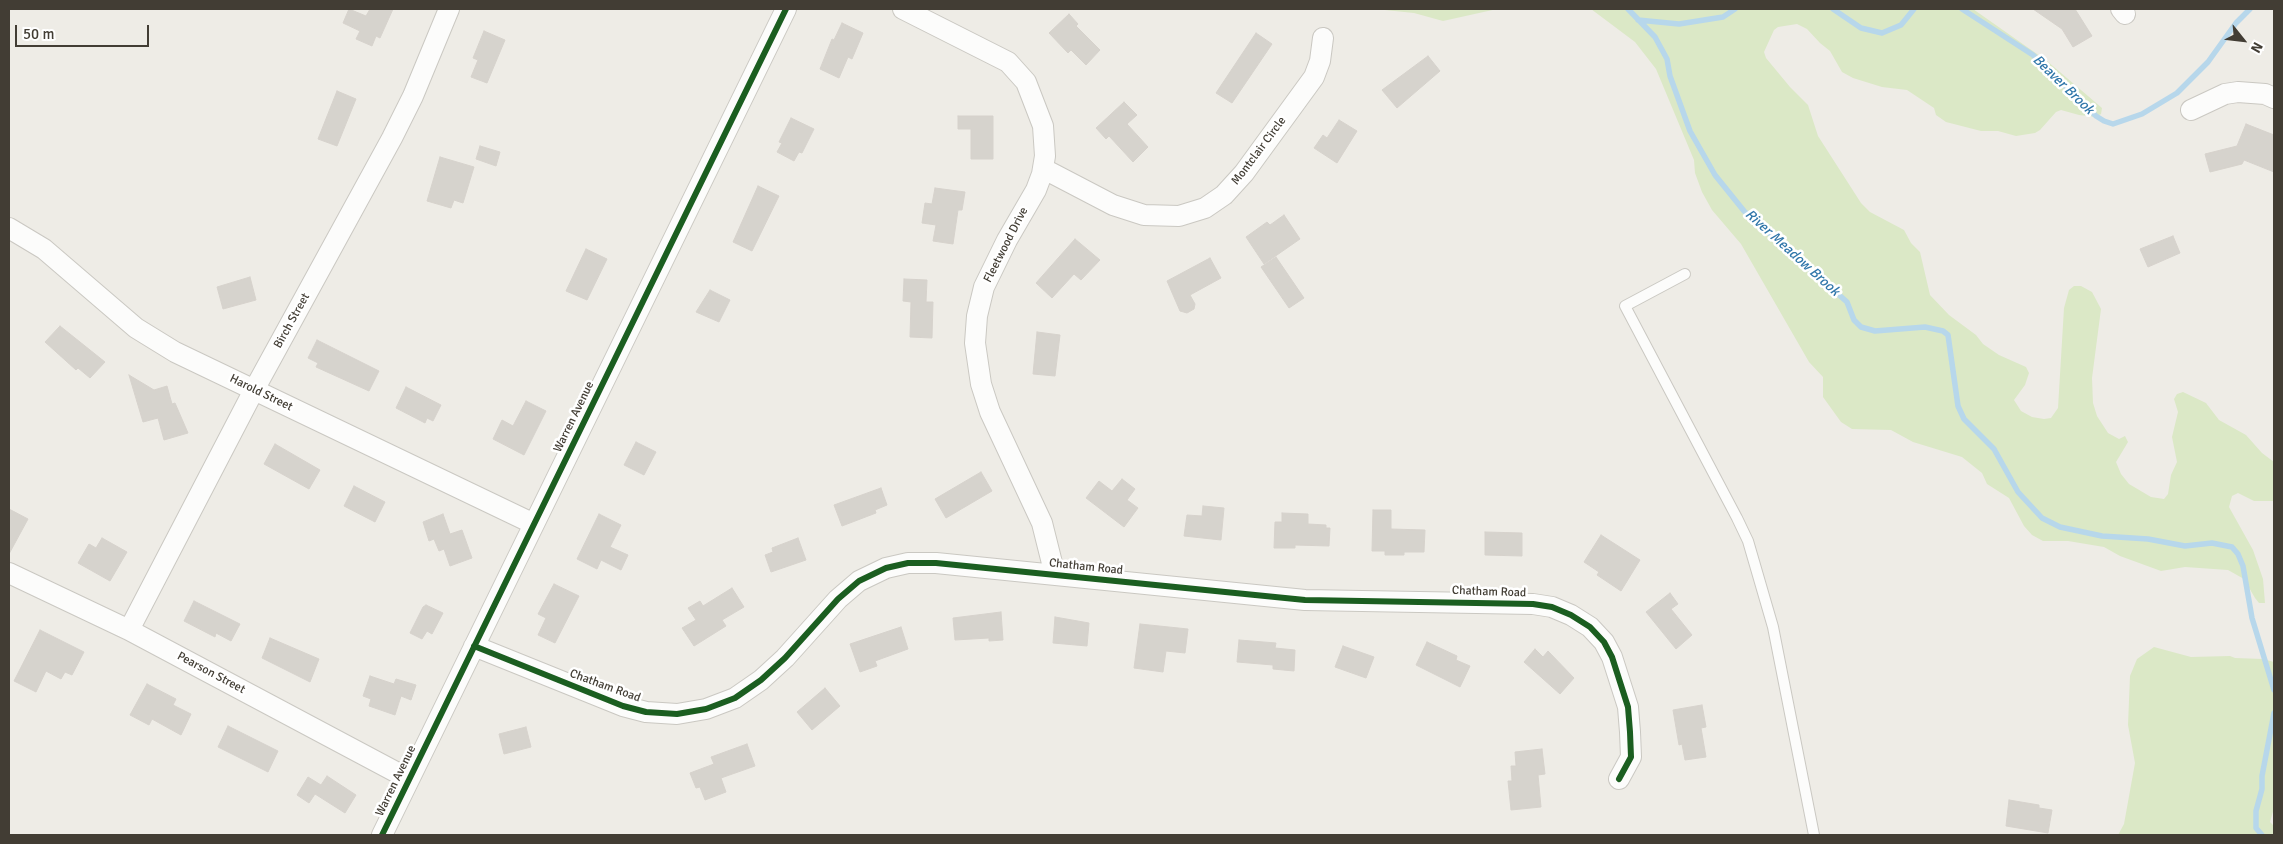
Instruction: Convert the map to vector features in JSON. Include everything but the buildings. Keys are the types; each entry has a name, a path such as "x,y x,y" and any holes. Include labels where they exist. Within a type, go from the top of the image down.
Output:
{"street":[{"name":"Birch Street","path":"130,630 254,390 392,138 413,96 449,9"},
{"name":"Warren Avenue","path":"382,835 786,9"},
{"name":"Fleetwood Drive","path":"903,9 1008,62 1020,74 1031,92 1043,126 1044,169 1036,190 1007,240 987,281 977,316 975,343 981,384 990,412 1042,523 1055,575"},
{"name":"Montclair Circle","path":"1044,169 1113,205 1139,214 1170,217 1205,208 1224,195 1244,173 1314,76 1320,61 1323,38"},
{"path":"2191,110 2225,94 2238,92 2265,94 2274,98"},
{"name":"Harold Street","path":"9,228 50,254 141,332 175,352 534,524"},
{"name":"Chatham Road","path":"474,646 622,706 646,712 677,714 706,709 742,693 785,658 838,599 859,581 886,568 908,563 936,563 1305,600 1533,604 1552,607 1571,615 1590,627 1604,642 1612,657 1628,707 1630,732 1631,757 1618,779"},
{"name":"Pearson Street","path":"9,573 130,630 409,779"}],"lane":[{"path":"1685,274 1626,306 1748,541 1773,627 1814,835"}],"green space":[{"path":"1375,9 1497,9 1443,21 1414,13"},
{"path":"1591,9 1973,9 2047,61 2102,108 2101,114 2096,117 2061,110 2056,112 2035,133 2016,136 1998,131 1981,131 1946,122 1936,115 1934,108 1907,90 1882,87 1853,78 1842,72 1830,51 1807,29 1797,24 1778,27 1774,30 1764,52 1766,58 1790,87 1808,105 1818,136 1861,203 1870,212 1904,230 1911,243 1920,252 1930,295 1949,315 1976,335 1983,344 1999,355 2026,367 2029,373 2025,385 2014,400 2021,411 2032,417 2044,419 2051,418 2058,408 2064,308 2069,290 2074,286 2081,286 2092,292 2101,309 2092,378 2093,403 2097,416 2108,433 2119,439 2125,436 2128,442 2116,462 2121,474 2129,484 2151,497 2164,499 2168,494 2171,475 2177,462 2172,437 2178,412 2174,399 2177,394 2183,392 2206,403 2219,420 2246,435 2262,453 2274,462 2274,501 2254,501 2238,493 2232,496 2229,507 2253,550 2263,579 2265,603 2259,603 2244,579 2228,570 2185,567 2161,571 2120,556 2104,547 2068,541 2043,541 2032,535 2024,526 2009,498 1987,484 1982,473 1962,457 1913,442 1891,430 1852,429 1841,422 1823,397 1823,377 1809,362 1741,244 1712,210 1702,192 1695,173 1694,160 1656,69 1635,42"},
{"path":"2154,647 2191,657 2230,656 2274,662 2274,808 2270,822 2274,826 2274,835 2118,835 2124,824 2135,763 2128,725 2130,676 2137,659"}],"waterway":[{"name":"River Meadow Brook","path":"1628,9 1655,37 1667,59 1670,76 1690,131 1715,175 1744,211 1847,302 1854,320 1861,327 1875,331 1925,327 1943,331 1948,335 1958,406 1964,419 1994,449 2018,492 2042,518 2060,527 2102,536 2148,539 2185,546 2212,543 2232,547 2238,554 2243,566 2252,618 2274,690"},
{"name":"Beaver Brook","path":"1638,20 1679,24 1723,17 1735,9"},
{"name":"Beaver Brook","path":"1833,9 1861,28 1882,33 1901,25 1914,9"},
{"name":"Beaver Brook","path":"1962,9 2033,55 2096,116 2113,124 2142,114 2177,93 2208,62 2236,23 2250,9"},
{"name":"River Meadow Brook","path":"2262,835 2256,828 2256,811 2262,789 2262,776 2274,713"}],"cycle path":[{"path":"382,835 786,9"},
{"path":"474,646 623,706 646,712 677,714 706,709 735,698 761,680 785,658 838,599 859,581 886,568 908,563 936,563 1305,600 1533,604 1552,607 1571,615 1590,627 1604,642 1612,657 1628,707 1630,732 1631,757 1619,779"}]}
